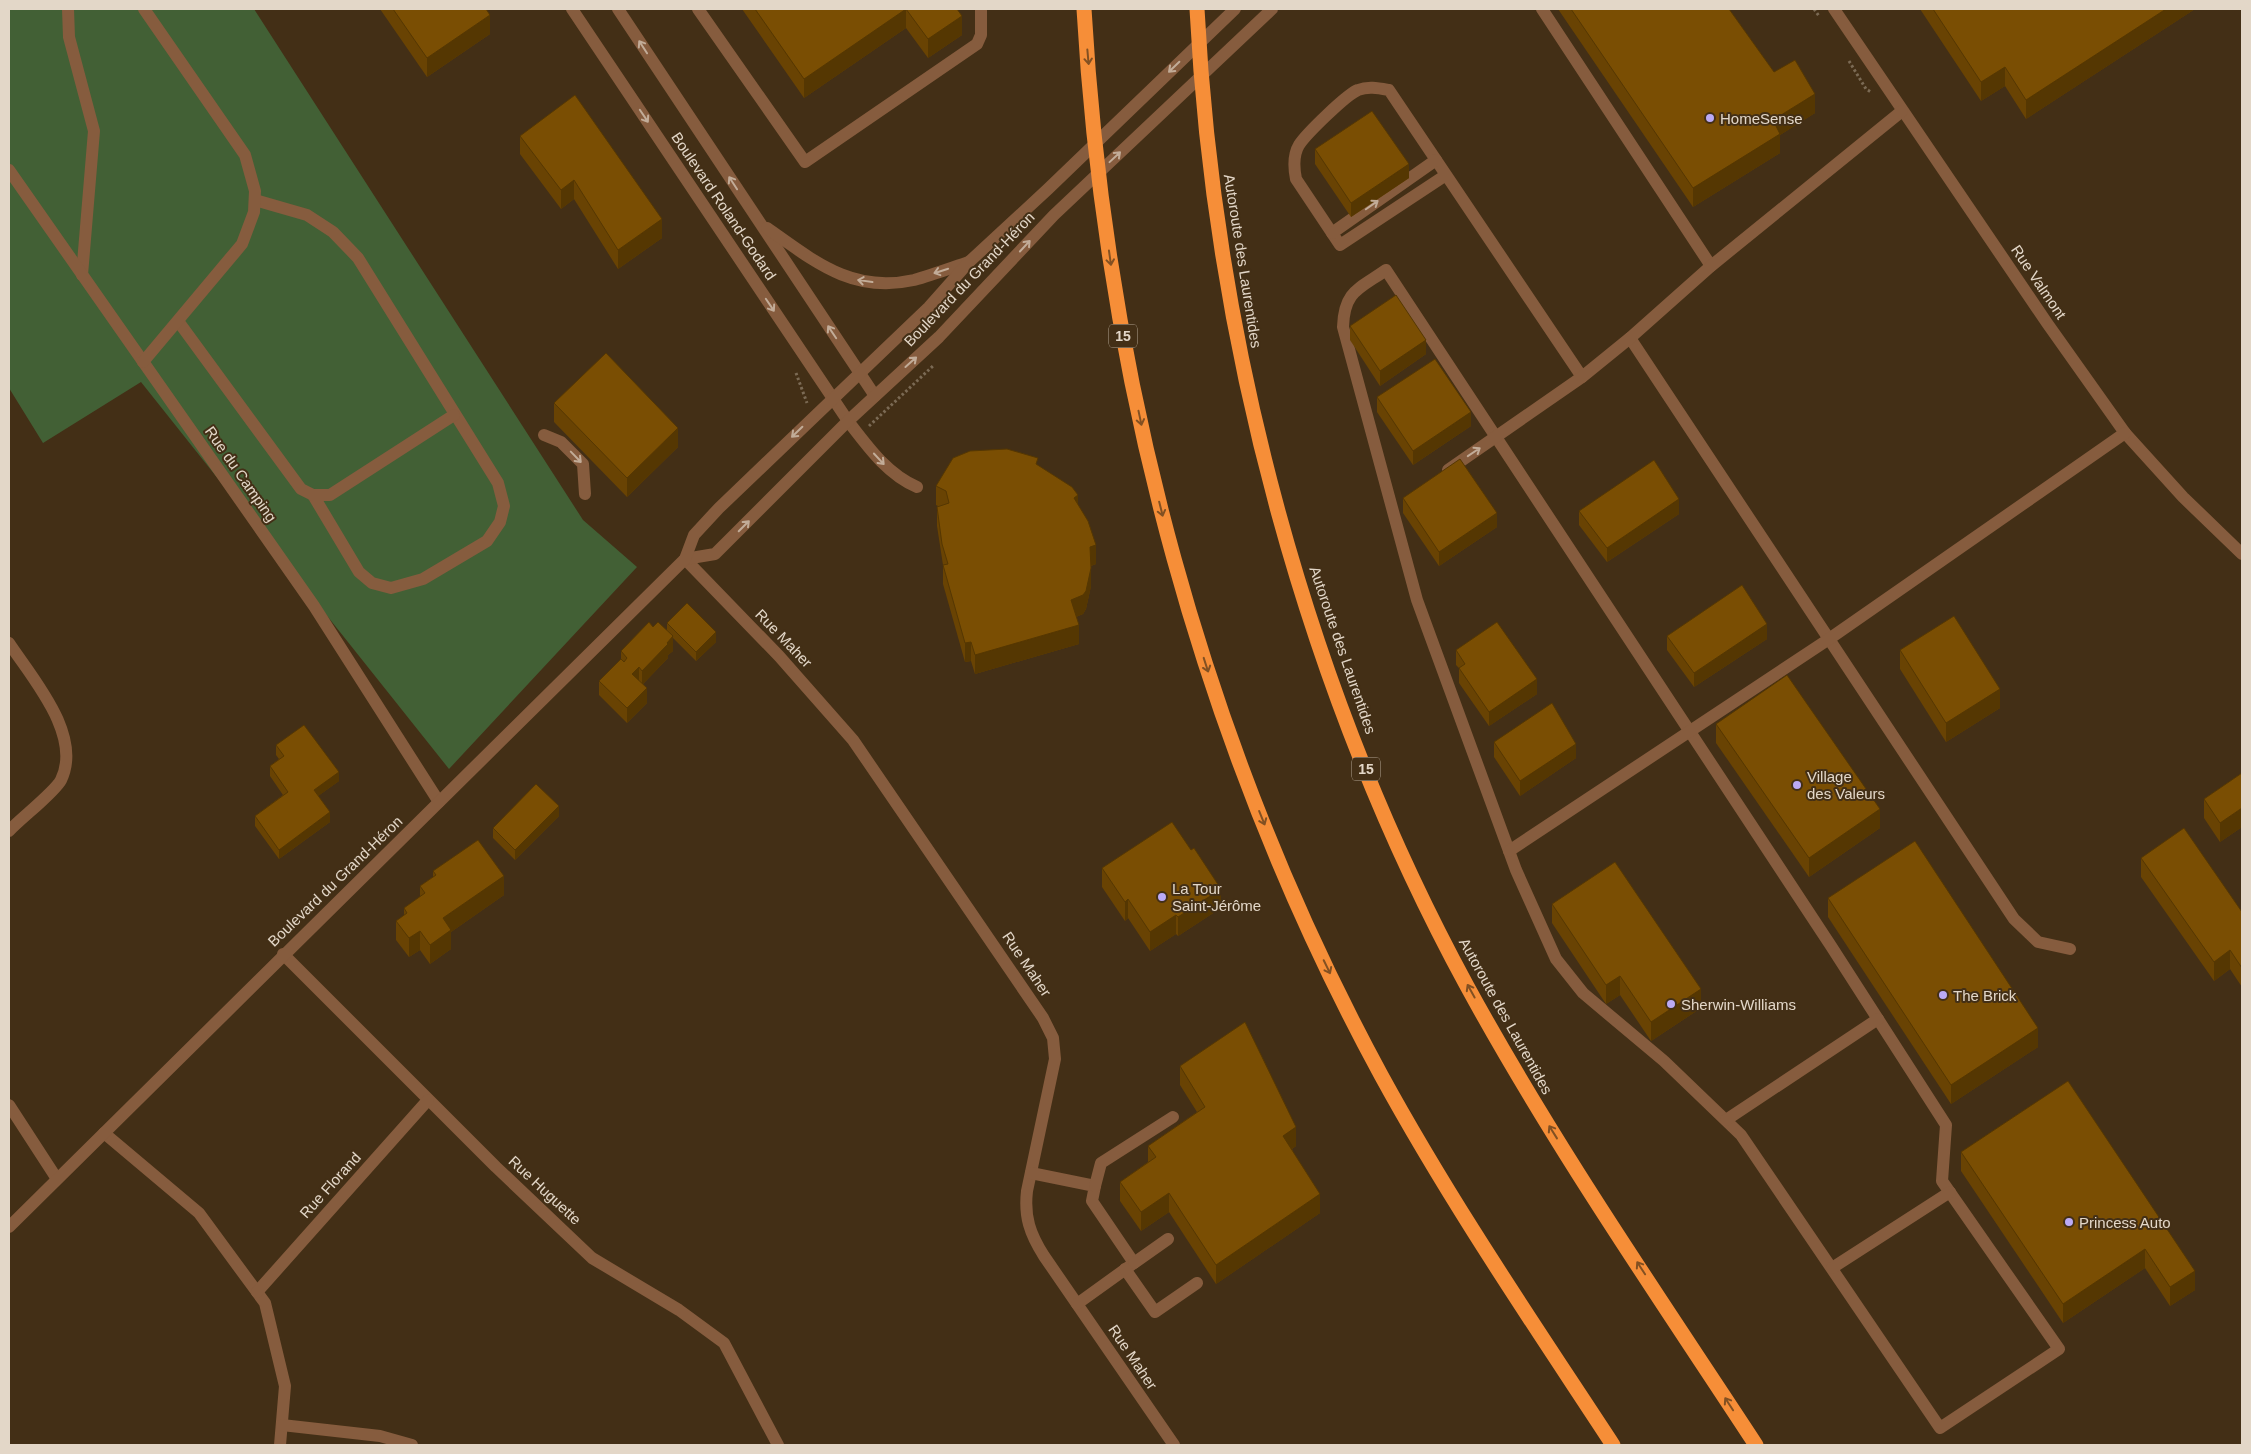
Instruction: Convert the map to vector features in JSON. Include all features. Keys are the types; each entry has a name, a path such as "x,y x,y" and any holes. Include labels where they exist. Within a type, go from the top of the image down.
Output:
{"highway":[{"name":"15","path":"1084,9 1100,185 1127,354 1169,540 1203,657 1228,729 1291,888 1330,975 1381,1075 1465,1220 1612,1445"},
{"name":"Autoroute des Laurentides","path":"1197,9 1204,115 1215,207 1245,374 1293,559 1317,636 1348,721 1407,864 1467,985 1570,1160 1756,1445"}],"street":[{"path":"68,9 69,37 94,131 82,275"},
{"path":"143,362 242,244 254,212 255,200 255,191 245,154 144,9"},
{"name":"Boulevard Roland-Godard","path":"572,9 848,422 868,447 892,472 917,487"},
{"name":"Boulevard Roland-Godard","path":"618,9 876,396"},
{"path":"698,9 805,162 977,44 981,35 981,9"},
{"name":"Boulevard du Grand-Héron","path":"9,1226 685,558 694,535 832,398 929,307 969,262 1048,189 1235,9"},
{"name":"Boulevard du Grand-Héron","path":"685,558 715,554 848,422 950,326 1054,215 1272,9"},
{"path":"1542,9 1712,266"},
{"name":"Rue Valmont","path":"1834,9 2052,331 2125,433 2183,497 2242,554"},
{"path":"1446,175 1340,245 1296,179 1294,169 1298,146 1347,96 1359,90 1374,87 1388,90 1436,160 1582,377"},
{"path":"1439,476 1582,377 1630,338 1712,266 1902,110"},
{"path":"1332,233 1436,160"},
{"name":"Rue du Camping","path":"9,170 314,606 439,802"},
{"path":"255,200 307,215 333,232 352,252 498,483 504,506 500,522 487,541 423,580 391,588 372,583 359,572 313,495"},
{"path":"760,224 828,270 862,281 885,283 914,280 969,262"},
{"path":"1386,270 1496,437 1946,1125 1942,1181 2059,1349 1940,1428 1741,1135 1664,1061 1583,993 1556,959 1509,851 1420,610 1343,327 1344,309 1349,296 1386,270"},
{"path":"178,320 301,489 313,495 330,495 454,415"},
{"path":"1630,338 2014,919 2038,942 2070,949"},
{"path":"1509,851 1829,639 2125,433"},
{"path":"544,435 561,442 583,464 585,494"},
{"path":"1391,509 1407,498"},
{"name":"Rue Maher","path":"685,558 779,656 854,740 890,790 1044,1018 1053,1038 1055,1059 1026,1199 1028,1229 1174,1445"},
{"path":"9,643 54,711 64,735 66,764 60,782 9,830"},
{"name":"Rue Huguette","path":"283,954 428,1100 592,1258 679,1310 724,1343 778,1445"},
{"path":"1726,1120 1878,1019"},
{"name":"Rue Florand","path":"257,1292 428,1100"},
{"path":"9,1105 57,1179"},
{"path":"1173,1117 1100,1163 1092,1202 1155,1312 1197,1283"},
{"path":"104,1133 200,1213 265,1303 286,1386 280,1445"},
{"path":"1031,1173 1096,1186"},
{"path":"1832,1268 1950,1192"},
{"path":"1077,1304 1168,1239"},
{"path":"282,1425 380,1436 412,1445"}],"green space":[{"path":"9,9 254,9 583,520 637,567 449,769 141,382 43,443 9,388"}],"building":[{"path":"393,9 486,9 490,15 427,58"},
{"path":"755,9 906,9 804,79"},
{"path":"906,9 957,9 962,16 928,39"},
{"path":"1571,9 1729,9 1774,72 1795,60 1815,94 1773,120 1780,134 1693,188"},
{"path":"1933,9 2166,9 2026,100 2005,67 1981,82"},
{"path":"575,95 662,219 618,250 574,180 561,190 520,136"},
{"path":"1372,111 1409,164 1351,203 1315,149"},
{"path":"1396,295 1426,340 1380,371 1350,326"},
{"path":"606,353 678,428 627,478 554,403"},
{"path":"1435,359 1471,412 1413,451 1377,397"},
{"path":"1007,449 1038,458 1036,464 1072,487 1078,495 1074,498 1088,521 1096,545 1090,547 1091,568 1086,591 1083,595 1071,600 1079,625 975,655 971,642 965,643 943,565 948,564 942,544 937,507 949,503 946,491 936,486 953,458 970,451"},
{"path":"1460,459 1497,513 1439,552 1403,498"},
{"path":"1654,460 1679,499 1607,548 1579,511"},
{"path":"1742,585 1767,624 1694,673 1667,636"},
{"path":"687,603 716,632 696,652 667,623"},
{"path":"1954,616 2000,689 1946,723 1900,650"},
{"path":"649,622 653,627 658,622 673,636 668,644 642,671 639,667 632,674 647,688 627,708 599,681 621,659 624,662 627,658 621,651"},
{"path":"1497,622 1537,679 1489,712 1459,668 1465,664 1456,650"},
{"path":"1787,675 1880,809 1809,858 1716,724"},
{"path":"1552,703 1576,744 1520,781 1494,742"},
{"path":"304,725 339,772 314,790 330,812 279,850 255,816 288,792 270,766 284,756 276,745"},
{"path":"2242,773 2242,808 2220,823 2204,799"},
{"path":"536,784 559,806 515,850 493,828"},
{"name":"La Tour Saint-Jérôme","path":"1172,822 1191,850 1194,848 1221,889 1178,917 1176,915 1150,932 1128,899 1125,902 1102,868"},
{"path":"2184,828 2242,912 2242,968 2230,950 2214,962 2141,858"},
{"path":"478,840 504,876 443,918 451,930 430,945 420,931 409,938 396,921 407,913 404,908 425,893 420,886 436,875 433,871"},
{"path":"1915,841 2038,1028 1951,1085 1828,898"},
{"path":"1615,862 1701,989 1651,1022 1620,976 1606,985 1552,904"},
{"path":"1245,1022 1296,1127 1283,1136 1320,1194 1216,1265 1169,1193 1141,1212 1120,1182 1156,1157 1148,1146 1205,1107 1180,1066"},
{"path":"2068,1081 2195,1271 2170,1287 2145,1249 2063,1304 1961,1152"}],"place":[{"name":"HomeSense","path":"1710,118"},
{"name":"Village des Valeurs","path":"1797,785"},
{"name":"La Tour Saint-Jérôme","path":"1162,897"},
{"name":"The Brick","path":"1943,995"},
{"name":"Sherwin-Williams","path":"1671,1004"},
{"name":"Princess Auto","path":"2069,1222"}]}
